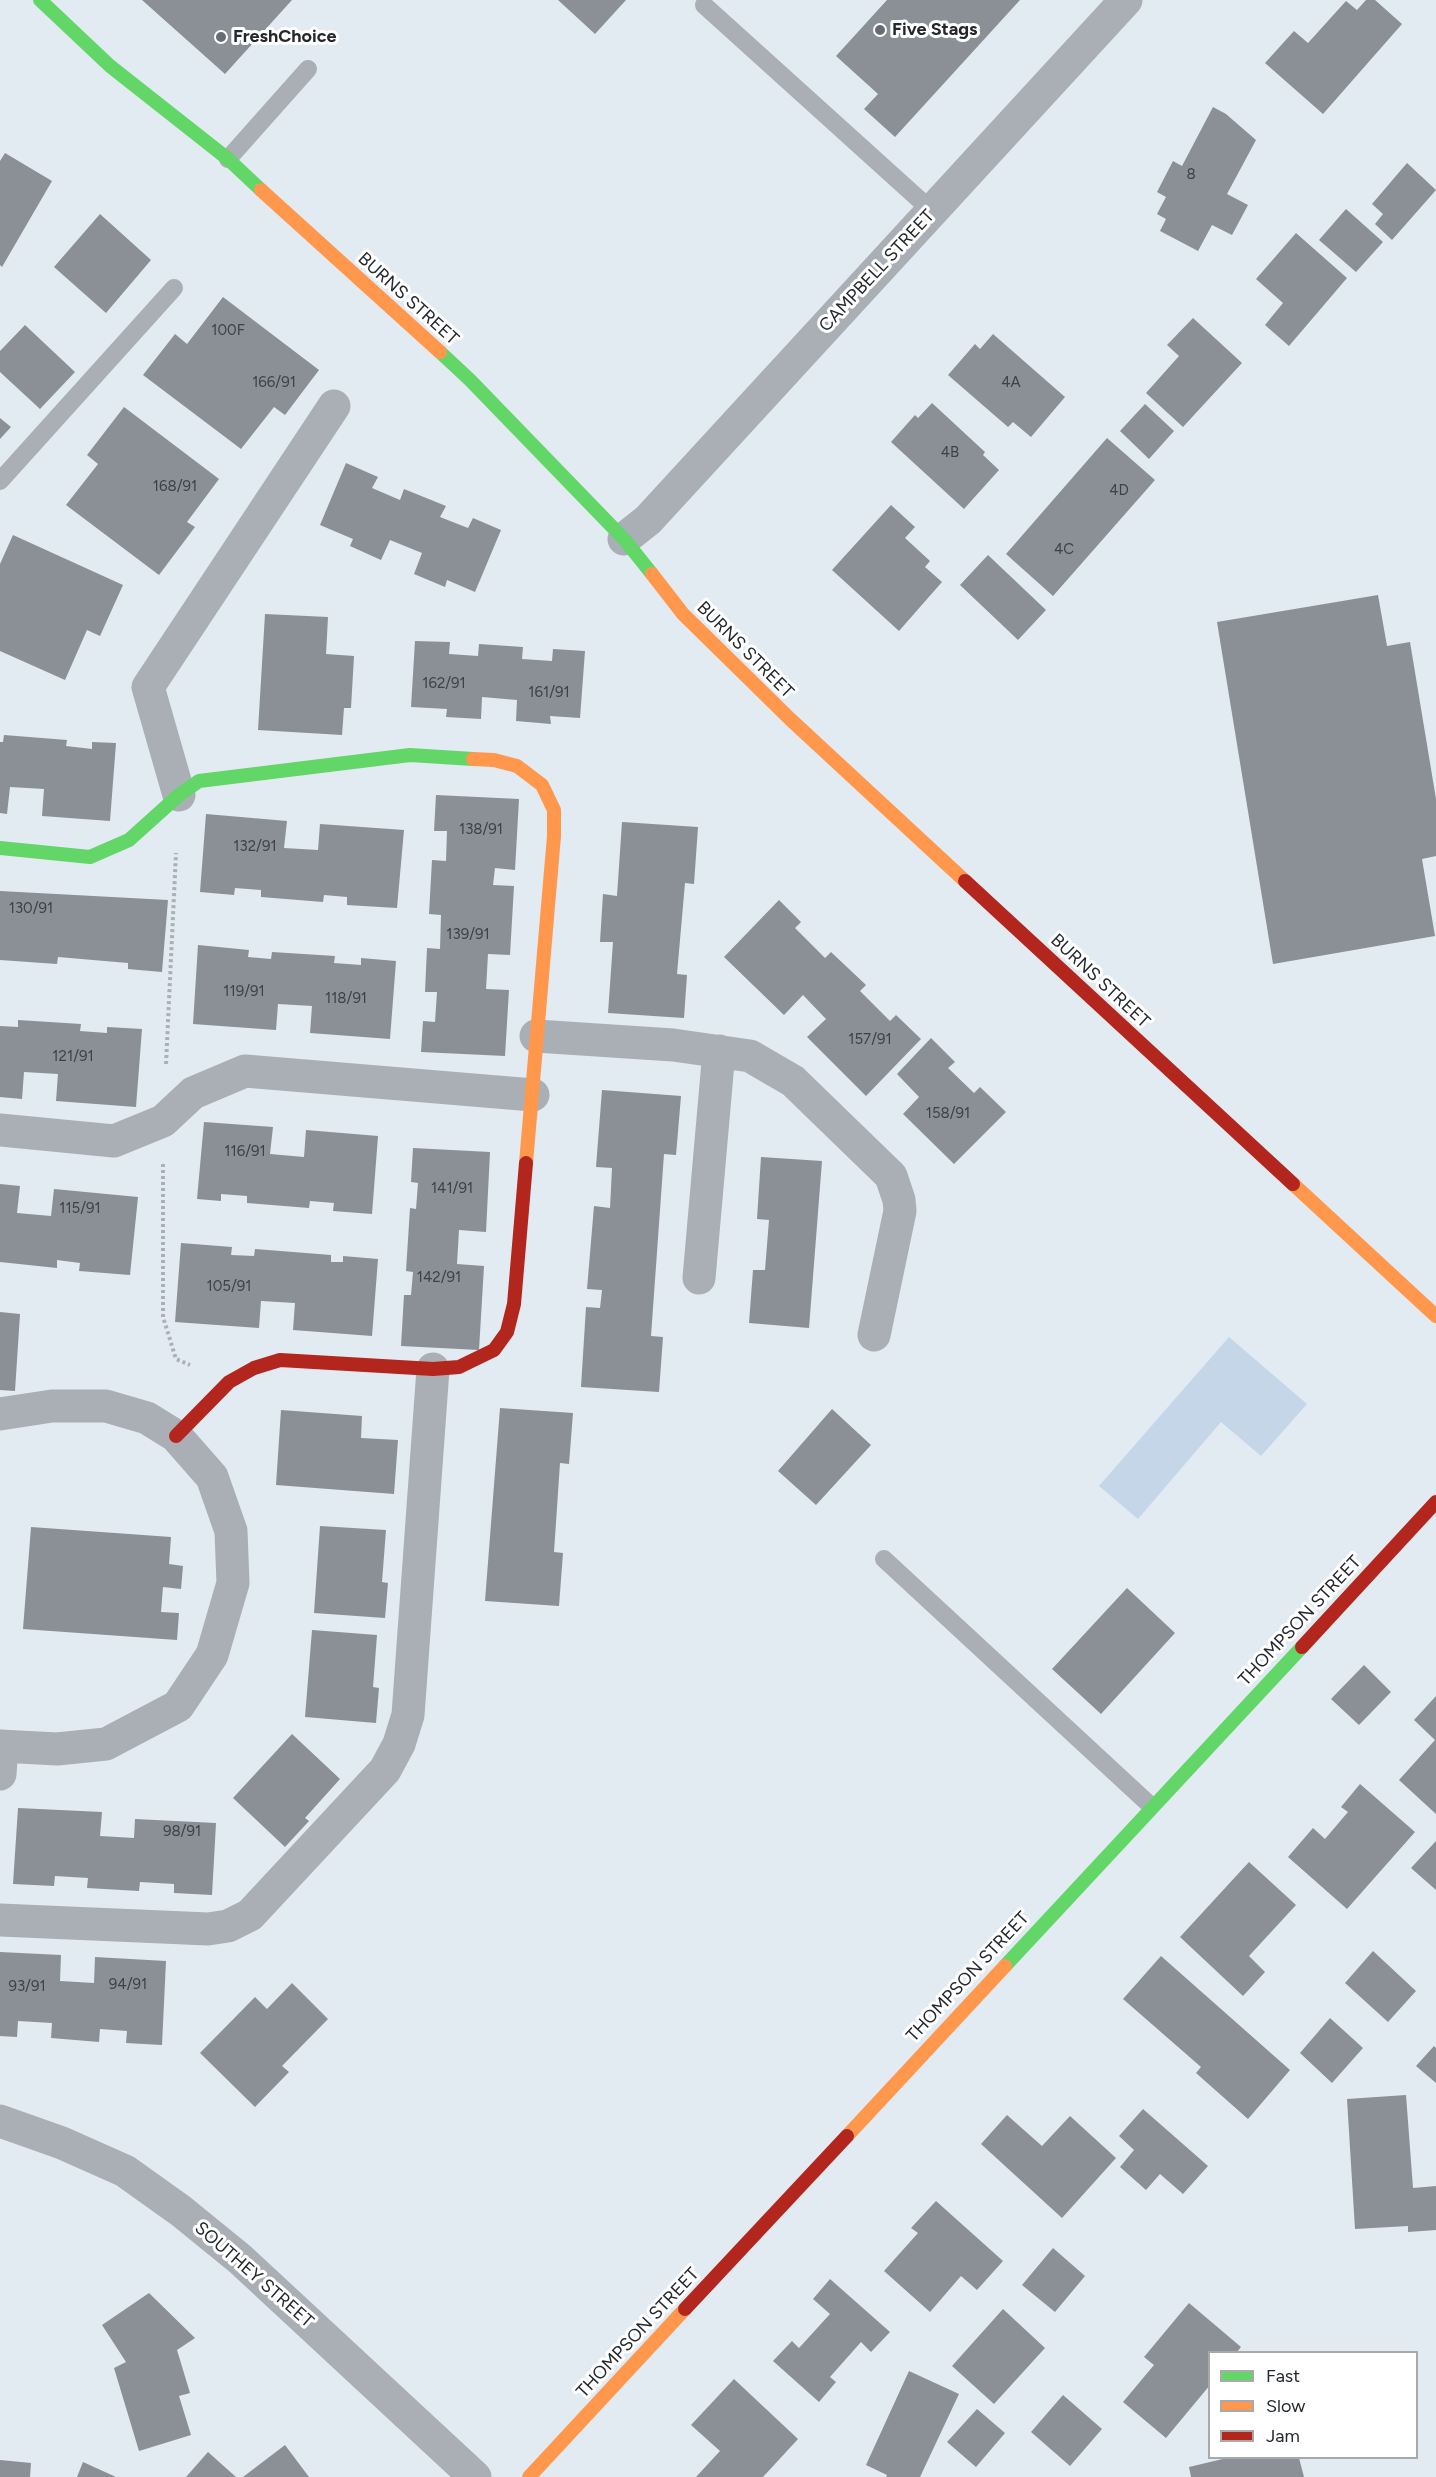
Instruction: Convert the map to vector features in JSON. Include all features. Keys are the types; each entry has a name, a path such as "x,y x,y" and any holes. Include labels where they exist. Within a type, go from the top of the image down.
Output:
{"street":[{"name":"BURNS STREET","path":"40,0 110,66 228,159 470,380 624,538 683,614 790,719 1436,1316"},
{"name":"CAMPBELL STREET","path":"624,538 648,520 1126,0"},
{"path":"179,795 148,687 334,406"},
{"path":"0,848 90,857 129,840 179,795 199,781 410,755 494,760 517,766 542,785 554,810 554,836 533,1095 514,1304 507,1332 494,1350 480,1359 459,1367 433,1369 280,1360 254,1368 229,1382 176,1436"},
{"path":"536,1036 673,1045 750,1056 793,1081 891,1176 899,1200 900,1211 874,1335"},
{"path":"699,1278 719,1051"},
{"path":"0,1130 114,1141 163,1121 193,1093 245,1071 533,1095"},
{"path":"0,1920 208,1929 228,1926 250,1916 385,1770 399,1744 408,1715 433,1369"},
{"path":"0,1413 52,1406 106,1406 147,1418 176,1436 212,1477 231,1531 233,1583 212,1655 178,1707 106,1744 1,1755"},
{"name":"THOMPSON STREET","path":"529,2477 1436,1502"},
{"name":"SOUTHEY STREET","path":"0,2121 62,2143 125,2171 181,2211 240,2259 475,2477"}],"lane":[{"path":"704,5 932,210"},
{"path":"228,159 308,69"},
{"path":"0,481 174,288"},
{"path":"884,1559 1151,1806"}],"shaded area":[{"path":"1229,1337 1307,1404 1261,1456 1221,1422 1138,1519 1099,1486"}],"building":[{"name":"FreshChoice","path":"142,0 292,0 225,74"},
{"path":"558,0 626,0 595,34"},
{"path":"887,0 1020,0 895,137 864,109 878,94 836,56"},
{"path":"1366,0 1375,0 1402,24 1323,114 1265,63 1294,31 1308,43 1346,1 1357,10"},
{"path":"1213,107 1226,114 1256,140 1227,194 1248,205 1232,235 1212,225 1198,251 1160,231 1166,219 1157,214 1166,197 1157,192 1173,161 1182,166"},
{"path":"5,153 52,181 2,267 0,265 0,161"},
{"path":"1407,163 1436,190 1392,240 1375,224 1383,214 1372,204"},
{"path":"1346,209 1383,242 1356,272 1319,240"},
{"path":"100,214 151,260 106,313 54,267"},
{"path":"1296,233 1347,278 1289,346 1265,325 1283,303 1256,279"},
{"path":"223,297 319,370 285,415 274,407 241,449 143,375 175,334 187,344"},
{"path":"1193,318 1242,363 1183,427 1146,393 1179,356 1167,345"},
{"path":"25,325 75,372 40,409 0,372 0,351"},
{"path":"993,334 1065,397 1031,437 1013,422 1008,427 948,375 975,344 980,349"},
{"path":"932,403 985,452 983,455 999,470 964,509 891,442 915,415 918,418"},
{"path":"1145,404 1174,431 1149,459 1120,431"},
{"path":"124,407 219,479 187,522 195,527 159,575 66,505 98,464 87,455"},
{"path":"0,418 11,427 0,439"},
{"path":"1107,438 1155,480 1053,596 1006,554"},
{"path":"346,463 378,477 372,488 400,500 404,489 446,506 440,517 468,528 473,518 501,530 475,592 447,580 445,587 414,574 422,553 390,540 381,560 350,546 353,539 320,525"},
{"path":"891,505 915,527 905,538 930,561 925,567 942,582 899,631 832,570"},
{"path":"13,535 123,585 100,636 87,630 65,680 0,651 0,564"},
{"path":"988,555 1046,610 1018,640 960,585"},
{"path":"1378,595 1387,646 1410,642 1436,799 1436,856 1422,859 1435,936 1273,964 1217,622"},
{"path":"265,614 328,617 326,654 354,656 351,708 344,708 342,735 258,730"},
{"path":"415,641 450,642 449,654 478,656 479,644 523,647 522,659 552,661 553,649 585,651 580,718 550,716 551,724 516,721 517,700 482,697 481,719 446,717 447,709 411,707"},
{"path":"4,735 67,740 66,746 92,749 92,742 116,743 110,821 42,816 44,789 10,787 7,814 0,813 0,742 3,742"},
{"path":"436,795 519,799 515,870 495,868 493,885 514,886 510,955 488,954 486,989 509,990 505,1056 421,1052 423,1021 435,1022 437,992 425,992 427,948 440,949 441,915 429,914 432,860 446,861 447,831 434,831"},
{"path":"206,814 287,821 284,848 318,850 320,824 404,830 397,908 347,905 347,897 324,895 323,902 261,897 261,890 235,888 234,895 200,892"},
{"path":"622,822 698,827 694,884 685,883 677,974 687,975 684,1018 608,1013 613,942 600,942 603,894 617,896"},
{"path":"0,891 168,900 162,972 128,969 128,963 58,957 57,964 0,960"},
{"path":"779,900 801,922 795,928 825,958 831,952 866,985 860,991 890,1021 896,1015 921,1039 866,1096 807,1037 826,1019 803,995 784,1015 724,957"},
{"path":"198,945 249,950 248,957 271,959 272,952 335,956 334,963 361,965 361,958 396,961 390,1039 310,1033 312,1006 278,1004 276,1030 193,1024"},
{"path":"18,1020 81,1024 80,1031 107,1033 107,1027 142,1029 136,1107 56,1101 58,1074 24,1072 22,1099 0,1097 0,1026 18,1027"},
{"path":"931,1038 955,1062 948,1068 974,1093 980,1087 1006,1112 954,1164 903,1114 919,1097 897,1074"},
{"path":"602,1090 681,1096 676,1155 664,1154 651,1336 663,1337 659,1392 581,1387 586,1307 600,1308 602,1290 587,1289 594,1206 610,1208 612,1168 596,1167"},
{"path":"204,1122 273,1127 270,1154 304,1157 306,1130 378,1136 372,1214 333,1211 334,1203 310,1201 309,1208 247,1203 247,1196 221,1194 221,1201 197,1199"},
{"path":"413,1148 490,1152 486,1232 459,1230 457,1264 484,1266 479,1350 401,1346 404,1295 411,1295 413,1272 406,1271 410,1208 416,1209 418,1183 411,1182"},
{"path":"761,1157 822,1161 809,1328 749,1323 753,1270 765,1270 769,1220 757,1219"},
{"path":"0,1184 20,1186 17,1213 51,1216 54,1189 138,1197 130,1275 79,1271 80,1263 57,1260 57,1268 0,1262"},
{"path":"181,1243 232,1247 231,1255 254,1256 255,1249 331,1255 331,1262 343,1262 343,1256 378,1259 372,1336 293,1330 295,1303 261,1301 259,1328 175,1322"},
{"path":"0,1312 20,1314 15,1391 0,1390"},
{"path":"500,1408 573,1413 569,1464 560,1463 554,1552 563,1553 559,1606 485,1601"},
{"path":"832,1409 871,1445 816,1505 778,1471"},
{"path":"281,1410 362,1416 361,1438 398,1440 394,1494 276,1485"},
{"path":"320,1526 386,1530 382,1582 388,1583 385,1618 314,1613"},
{"path":"31,1527 171,1537 169,1564 183,1566 181,1589 163,1587 161,1612 179,1613 177,1640 23,1629"},
{"path":"1127,1588 1175,1633 1101,1714 1052,1669"},
{"path":"312,1630 377,1635 373,1687 379,1688 376,1723 305,1717"},
{"path":"1364,1665 1391,1692 1359,1725 1331,1699"},
{"path":"1436,1696 1436,1814 1399,1780 1435,1740 1414,1720"},
{"path":"292,1734 340,1779 305,1818 309,1821 285,1847 233,1798"},
{"path":"1360,1784 1415,1832 1347,1909 1288,1857 1313,1828 1325,1839 1348,1812 1341,1807"},
{"path":"18,1808 102,1812 100,1836 134,1838 135,1819 216,1823 212,1895 174,1893 174,1884 140,1882 139,1891 87,1888 88,1878 55,1876 54,1886 13,1884"},
{"path":"1436,1841 1436,1890 1411,1868"},
{"path":"1249,1862 1296,1905 1249,1956 1265,1972 1243,1996 1180,1937"},
{"path":"1373,1951 1416,1991 1388,2022 1345,1983"},
{"path":"0,1952 61,1955 60,1981 94,1983 95,1957 166,1961 162,2045 126,2043 127,2031 100,2029 99,2042 51,2038 52,2023 18,2021 17,2037 0,2036"},
{"path":"1161,1956 1290,2070 1248,2119 1196,2073 1201,2067 1123,1999"},
{"path":"292,1983 328,2019 282,2066 289,2072 255,2107 200,2053 255,1997 267,2009"},
{"path":"1330,2018 1363,2048 1332,2083 1300,2053"},
{"path":"1434,2046 1436,2048 1436,2083 1416,2066"},
{"path":"1406,2095 1413,2188 1436,2186 1436,2230 1408,2232 1408,2226 1355,2229 1347,2099"},
{"path":"1143,2109 1208,2166 1183,2194 1160,2174 1146,2190 1120,2167 1134,2150 1119,2136"},
{"path":"1007,2115 1042,2146 1070,2116 1116,2158 1062,2218 981,2144"},
{"path":"936,2201 1003,2261 977,2290 961,2276 930,2312 884,2271 918,2233 911,2228"},
{"path":"1053,2248 1085,2276 1055,2312 1022,2285"},
{"path":"830,2279 890,2332 871,2352 861,2342 830,2377 836,2382 819,2402 773,2361 792,2341 799,2348 830,2314 813,2299"},
{"path":"149,2293 195,2338 177,2350 190,2393 179,2396 191,2435 139,2451 114,2368 126,2362 102,2325"},
{"path":"1189,2303 1241,2347 1238,2351 1208,2351 1208,2387 1166,2438 1123,2402 1154,2365 1144,2357"},
{"path":"1003,2309 1045,2348 994,2404 952,2366"},
{"path":"909,2371 959,2394 920,2477 886,2477 887,2475 866,2465"},
{"path":"734,2379 798,2439 763,2477 696,2477 720,2451 691,2425"},
{"path":"1063,2395 1102,2429 1070,2466 1031,2432"},
{"path":"977,2409 1005,2433 976,2467 947,2442"},
{"path":"285,2445 309,2477 243,2477"},
{"path":"208,2452 236,2477 186,2477"},
{"path":"1223,2459 1299,2459 1304,2477 1191,2477 1189,2467"},
{"path":"0,2460 31,2463 30,2477 0,2477"},
{"path":"83,2462 116,2477 77,2477"}],"traffic: fast":[{"path":"40,0 110,66 228,159 261,190"},
{"path":"440,352 624,539 652,574"},
{"path":"0,848 90,857 129,840 179,795 199,781 410,755 473,759"},
{"path":"1005,1966 1302,1647"}],"traffic: slow":[{"path":"261,190 440,352"},
{"path":"652,574 683,614 790,719 965,881"},
{"path":"473,759 494,760 517,766 542,785 554,810 554,836 526,1163"},
{"path":"1293,1184 1436,1316"},
{"path":"847,2136 1005,1966"},
{"path":"529,2477 685,2309"}],"traffic: jam":[{"path":"965,881 1293,1184"},
{"path":"176,1436 229,1382 254,1368 280,1360 433,1369 459,1367 494,1350 507,1332 514,1304 526,1163"},
{"path":"1302,1647 1436,1502"},
{"path":"685,2309 847,2136"}],"place":[{"name":"Five Stags","path":"880,30"},
{"name":"FreshChoice","path":"221,37"}]}
